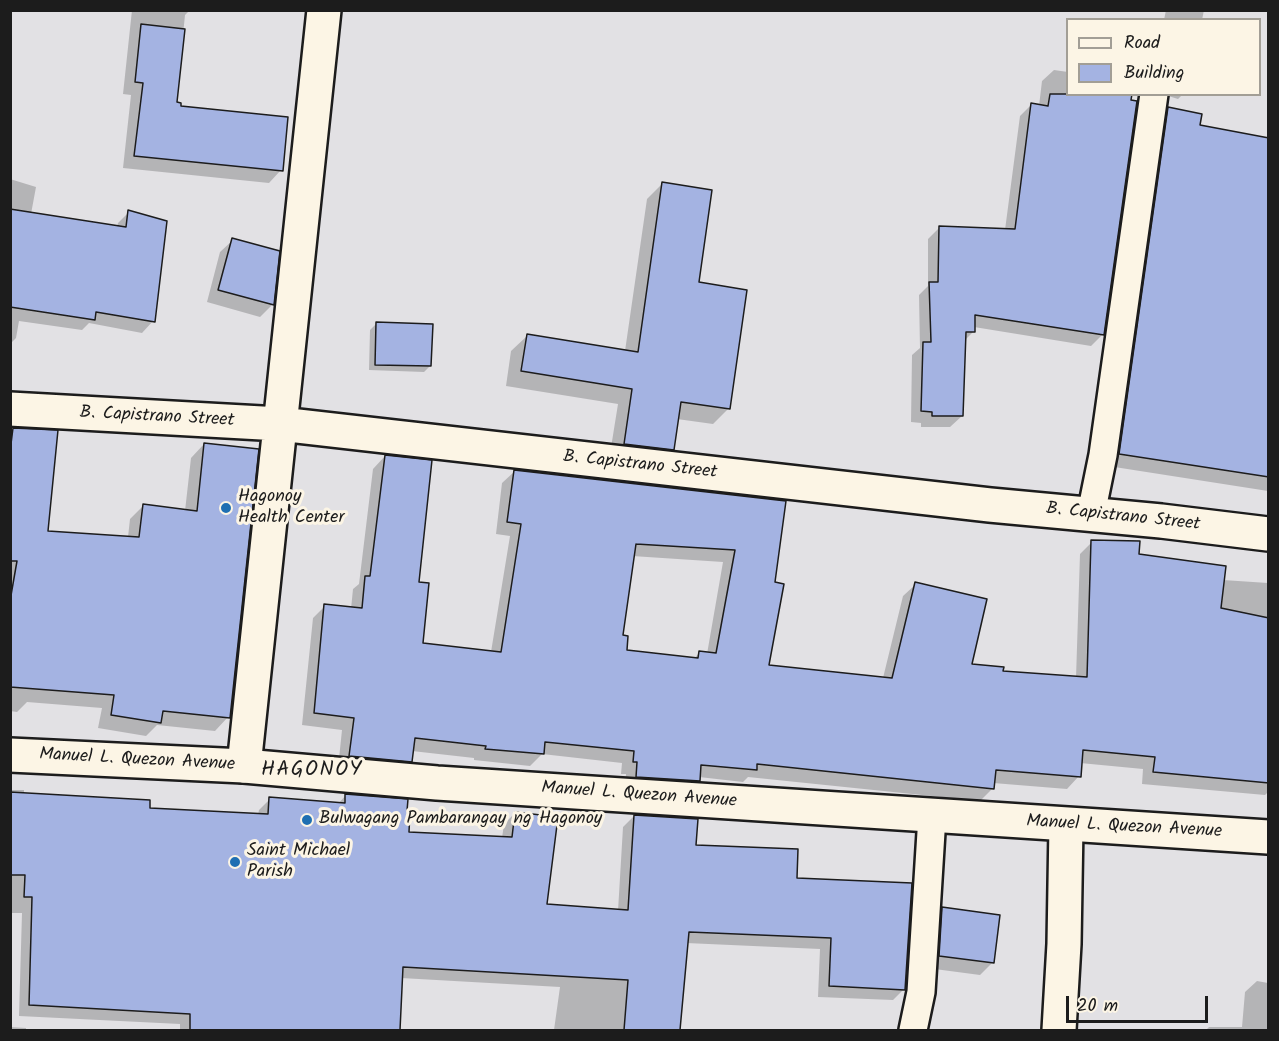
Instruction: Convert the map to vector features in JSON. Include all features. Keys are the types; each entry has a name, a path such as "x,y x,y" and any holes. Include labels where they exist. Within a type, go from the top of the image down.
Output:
{"street":[{"path":"244,766 324,10"},
{"name":"B. Capistrano Street","path":"10,409 280,424 978,504 1269,534"},
{"name":"Manuel L. Quezon Avenue","path":"10,755 244,766 437,783 1269,837"},
{"path":"1059,1030 1064,944 1066,825"}],"lane":[{"path":"1091,514 1103,455 1154,96"},
{"path":"913,1030 921,992 932,816"}],"building":[{"path":"141,24 185,29 177,102 181,103 181,106 288,117 283,171 134,156 143,83 135,82"},
{"path":"1050,94 1132,96 1131,100 1137,101 1104,335 975,315 975,332 966,332 963,416 932,416 932,412 921,411 923,342 931,342 929,282 938,282 939,226 1015,229 1031,103 1048,106"},
{"path":"1168,107 1202,114 1200,125 1269,138 1269,477 1119,454"},
{"path":"662,182 712,190 699,282 747,290 730,409 681,402 674,450 624,444 632,389 521,371 527,334 638,352"},
{"path":"10,209 126,227 128,210 167,221 155,322 96,312 95,320 10,307"},
{"path":"232,238 280,251 274,305 218,290"},
{"path":"376,322 433,324 431,366 375,365"},
{"path":"13,428 58,430 48,531 139,537 143,504 197,511 204,443 259,449 230,718 163,711 161,723 111,715 114,695 10,687 10,601 17,561 10,561 10,452"},
{"path":"385,455 432,460 419,582 429,583 423,643 501,652 521,524 507,522 514,470 786,501 775,582 784,584 769,665 892,678 915,582 987,599 972,664 1004,667 1003,671 1087,677 1091,540 1140,541 1139,554 1226,566 1221,608 1269,618 1269,783 1153,772 1155,757 1083,750 1081,777 996,770 994,789 757,764 757,770 701,765 700,781 636,777 637,762 633,762 634,751 545,742 544,754 485,749 486,746 415,738 412,762 349,756 354,718 314,713 324,604 362,608 365,576 370,576","holes":["636,544 735,550 716,653 699,651 698,658 627,650 628,636 623,635"]},
{"path":"10,792 150,800 150,808 268,814 269,797 345,803 345,794 408,799 409,832 512,837 515,812 558,817 547,904 628,910 634,815 698,819 696,845 798,849 797,878 912,883 905,990 829,986 831,938 689,932 680,1030 624,1030 628,980 403,967 400,1030 190,1030 190,1014 29,1005 32,897 24,897 25,875 10,875"},
{"path":"942,907 1000,915 994,963 939,956"}],"place":[{"name":"Hagonoy Health Center","path":"226,508"},
{"name":"Bulwagang Pambarangay ng Hagonoy","path":"307,820"},
{"name":"Saint Michael Parish","path":"235,862"}],"district":[{"name":"HAGONOY","path":"312,771"}]}
